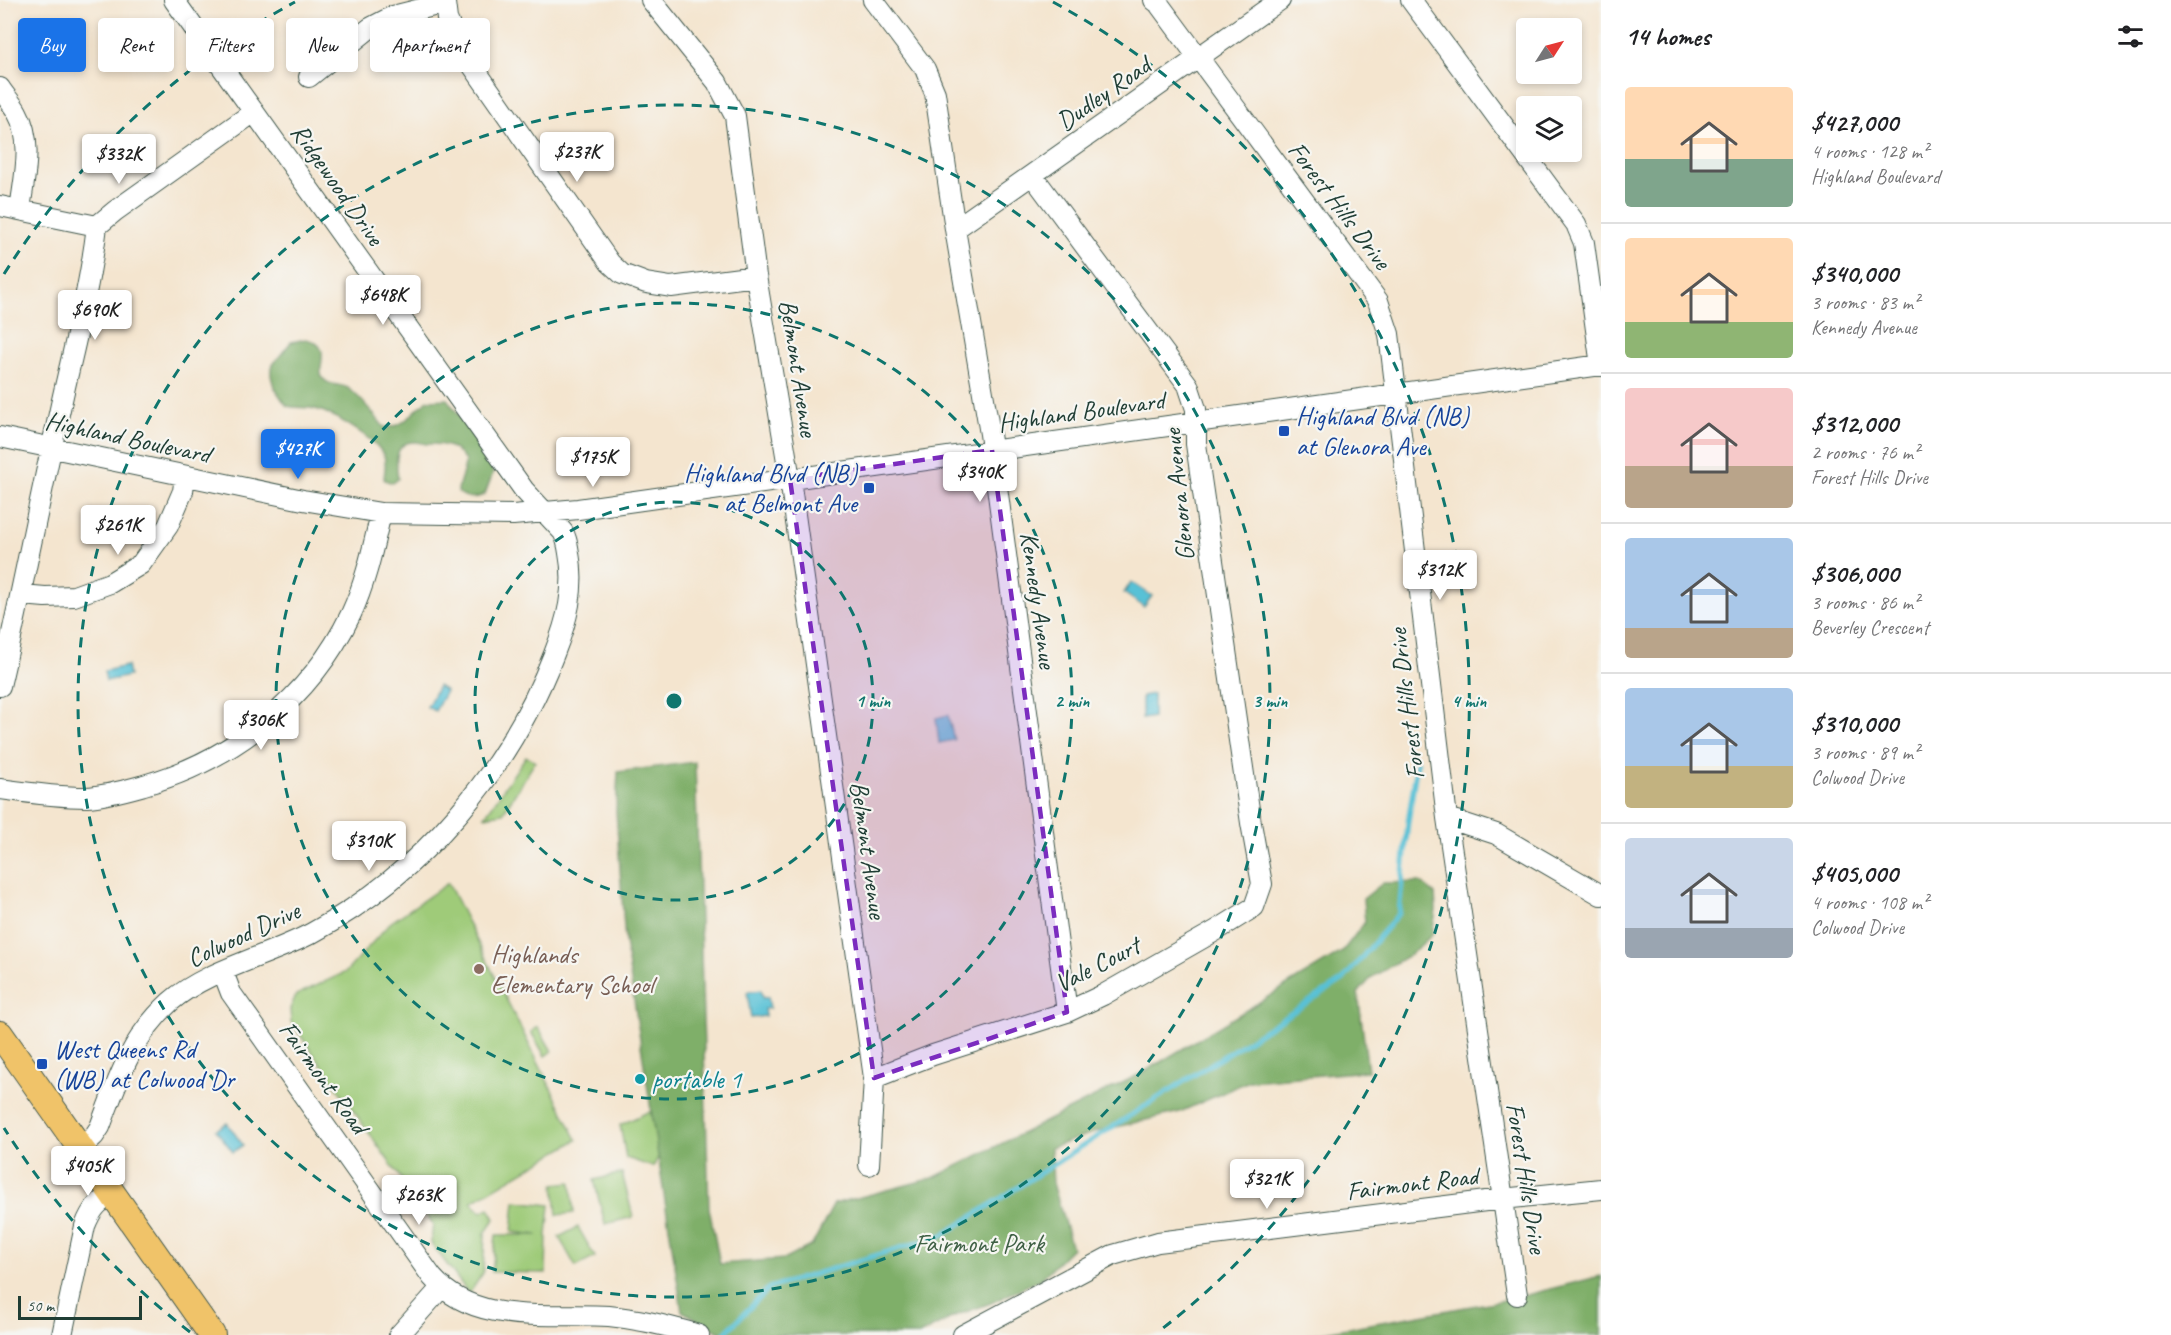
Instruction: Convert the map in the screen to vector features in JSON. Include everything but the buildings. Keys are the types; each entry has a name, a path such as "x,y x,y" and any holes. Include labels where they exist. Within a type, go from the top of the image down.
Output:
{"main road":[{"path":"0,1034 212,1335"}],"street":[{"name":"Ridgewood Drive","path":"174,0 524,490 546,512"},
{"name":"Belmont Avenue","path":"651,0 717,82 735,116 756,276 790,479 874,1078 869,1165"},
{"name":"Kennedy Avenue","path":"873,0 925,69 935,93 992,450 1067,1012"},
{"name":"Forest Hills Drive","path":"1154,0 1378,301 1389,334 1447,818 1517,1295"},
{"name":"Dudley Road","path":"955,229 1280,0"},
{"path":"1412,0 1576,224 1584,243 1601,365"},
{"path":"309,77 369,27 393,16 445,2 447,19 458,45 610,263 622,274 671,287 756,276"},
{"path":"0,88 17,112 27,136 20,210"},
{"path":"0,686 22,595 51,449 82,315 97,226 254,112"},
{"name":"Glenora Avenue","path":"1033,176 1188,385 1195,402 1196,444 1251,823"},
{"path":"0,206 97,226"},
{"name":"Highland Boulevard","path":"0,437 303,500 381,513 513,515 790,479 1601,365"},
{"path":"22,595 74,596 110,583 141,564 168,525 183,491 185,476"},
{"name":"Colwood Drive","path":"81,1148 100,1127 124,1064 140,1034 172,1000 191,987 312,933 372,895 424,850 447,826 494,767 519,731 543,684 565,627 572,596 572,569 566,538 546,512"},
{"path":"0,789 38,795 88,797 132,789 173,777 211,759 246,738 282,709 314,674 337,639 351,615 362,587 381,513"},
{"path":"1447,818 1496,834 1601,895"},
{"name":"Vale Court","path":"874,1078 933,1055 1067,1012 1103,995 1254,907 1262,884 1251,823"},
{"name":"Fairmont Road","path":"223,972 231,993 441,1288 479,1307 492,1310 521,1315 609,1316 666,1325 699,1335"},
{"name":"Fairmont Road","path":"963,1335 1113,1255 1158,1242 1502,1199 1601,1189"},
{"path":"62,1335 85,1226 94,1206 112,1193"},
{"path":"399,1335 441,1288"}],"highlighted area":[{"path":"992,450 1067,1012 874,1078 790,479"}],"green space":[{"path":"306,339 314,342 322,351 322,377 331,384 348,388 353,392 384,427 403,422 428,400 447,399 490,457 493,473 485,494 471,497 458,492 465,461 449,446 414,442 402,446 397,455 398,479 393,483 384,480 384,456 380,449 362,434 318,410 287,406 273,383 271,367 291,342"},
{"path":"526,756 535,762 503,813 485,816"},
{"name":"Fairmont Park","path":"695,762 709,1208 720,1264 785,1259 812,1245 834,1204 933,1178 1144,1072 1342,952 1365,922 1363,899 1383,883 1420,882 1435,894 1436,910 1432,935 1411,954 1372,977 1358,993 1368,1071 1249,1081 1180,1112 1095,1132 1051,1148 1053,1183 1072,1248 1041,1279 991,1303 957,1315 919,1335 733,1335 719,1332 682,1311 625,942 616,811 618,772"},
{"path":"448,883 577,1140 471,1202 481,1212 489,1208 495,1219 485,1233 483,1273 469,1294 431,1243 433,1224 291,1022 290,1009 296,995 346,972 390,923"},
{"path":"538,1027 552,1051 545,1056 531,1032"},
{"path":"650,1111 660,1154 653,1167 626,1158 620,1125"},
{"path":"622,1173 633,1217 605,1224 594,1180"},
{"path":"571,1182 574,1213 557,1215 554,1184"},
{"path":"515,1201 550,1205 546,1273 492,1272 496,1235 538,1235 512,1232"},
{"path":"578,1227 595,1257 576,1267 559,1237"},
{"path":"1601,1276 1601,1335 1308,1335 1511,1299"}],"water":[{"path":"1131,582 1152,596 1144,607 1124,593"},
{"path":"127,666 129,676 106,681 104,671"},
{"path":"438,686 446,691 435,711 427,707"},
{"path":"1153,694 1153,717 1142,719 1142,696"},
{"path":"948,715 954,740 939,743 936,718"},
{"path":"761,990 763,998 768,997 770,1008 764,1009 765,1016 751,1018 747,992"},
{"path":"227,1123 243,1145 233,1152 216,1130"}],"waterway":[{"path":"723,1335 769,1288 943,1235 1343,980 1399,913 1408,822 1417,763"}],"place":[{"name":"Highland Blvd (NB) at Glenora Ave","path":"1284,431"},
{"name":"Highland Blvd (NB) at Belmont Ave","path":"869,488"},
{"name":"Highlands Elementary School","path":"479,969"},
{"name":"West Queens Rd (WB) at Colwood Dr","path":"42,1064"},
{"name":"portable 1","path":"640,1079"}]}
